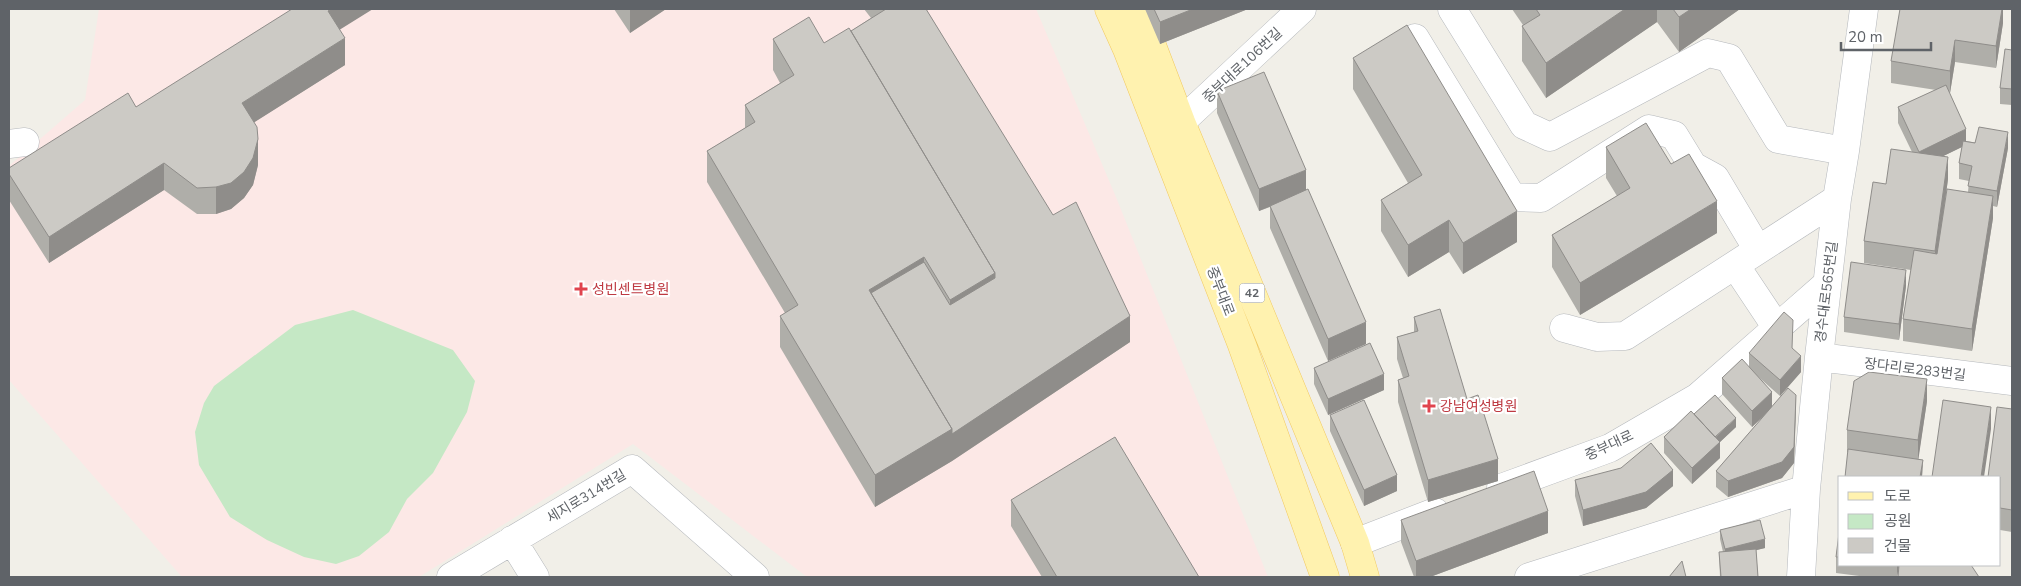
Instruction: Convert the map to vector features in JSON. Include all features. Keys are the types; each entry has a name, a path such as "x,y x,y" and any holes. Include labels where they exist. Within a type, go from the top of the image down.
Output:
{"main road":[{"name":"중부대로","path":"1109,9 1127,48 1242,345 1325,577"},
{"name":"중부대로","path":"1138,9 1181,122 1355,542 1365,577"}],"street":[{"name":"중부대로106번길","path":"1181,122 1302,9"},
{"path":"1452,9 1524,125 1550,137 1708,53 1729,58 1778,139 1845,151"},
{"name":"경수대로565번길","path":"1801,577 1806,489 1827,284 1864,9"},
{"path":"1415,38 1512,198 1541,198 1649,129 1674,135 1693,166 1715,178 1758,250"},
{"path":"1564,328 1596,337 1625,336 1837,200"},
{"path":"1735,265 1777,328"},
{"name":"중부대로","path":"1482,495 1610,448 1698,397 1827,284"},
{"name":"장다리로283번길","path":"1819,358 2012,379"},
{"name":"세지로314번길","path":"451,577 632,468 755,577"},
{"path":"1528,577 1806,489"},
{"path":"1355,542 1455,505"},
{"path":"512,540 535,577"}],"shaded area":[{"name":"성빈센트병원","path":"99,9 1036,9 1116,197 1268,577 807,577 633,444 419,577 182,577 9,380 9,166 85,100"}],"green space":[{"path":"353,310 453,350 475,381 467,412 433,473 407,499 389,532 359,556 336,564 304,557 267,540 230,517 199,465 195,432 204,403 214,386 295,325"}],"building":[{"path":"292,9 331,9 328,11 345,38 242,103 257,127 258,139 253,158 244,172 231,183 216,187 197,188 164,163 49,237 9,174 9,168 128,93 136,107"},
{"path":"886,9 926,9 1053,215 1076,202 1130,316 952,434 952,429 871,293 924,262 950,305 995,278 995,273 851,31"},
{"path":"1154,9 1193,9 1160,22"},
{"path":"1536,9 1625,9 1546,63 1522,26 1540,15"},
{"path":"1673,9 1691,9 1679,17"},
{"path":"1900,9 2002,9 1996,46 1955,40 1950,71 1891,61"},
{"path":"809,17 824,43 849,28 995,273 950,300 924,257 869,290 952,429 875,475 780,316 798,305 707,151 755,122 745,105 794,75 773,39"},
{"path":"1407,25 1517,211 1463,243 1449,220 1408,245 1381,200 1422,175 1353,58"},
{"path":"2005,49 2012,50 2012,89 2000,88"},
{"path":"1264,72 1306,170 1259,189 1217,91"},
{"path":"1946,85 1966,129 1919,152 1898,107"},
{"path":"1646,123 1671,164 1689,154 1717,201 1580,283 1552,235 1630,188 1606,147"},
{"path":"1979,127 2008,132 1997,191 1968,186 1972,166 1959,163 1963,141 1975,143"},
{"path":"1891,149 1948,157 1935,251 1864,241 1873,182 1886,184"},
{"path":"1308,189 1366,322 1328,339 1270,206"},
{"path":"1947,189 1993,196 1972,329 1903,319 1914,250 1937,254"},
{"path":"1851,262 1906,270 1899,324 1844,317"},
{"path":"1440,309 1467,399 1478,395 1498,459 1428,480 1398,380 1409,376 1397,337 1418,331 1414,317"},
{"path":"1784,312 1793,320 1792,348 1801,356 1780,380 1749,353"},
{"path":"1370,343 1384,374 1328,399 1314,368"},
{"path":"1742,359 1772,392 1752,411 1722,378"},
{"path":"1869,372 1927,379 1918,440 1847,430 1854,381"},
{"path":"1788,388 1796,395 1794,447 1782,462 1728,481 1716,471"},
{"path":"1715,395 1736,418 1715,437 1694,414"},
{"path":"1364,400 1397,475 1364,490 1330,415"},
{"path":"1943,400 1991,407 1981,476 1932,476"},
{"path":"1997,407 2012,409 2012,510 2001,508 2001,476 1988,476"},
{"path":"1691,411 1720,442 1692,468 1664,437"},
{"path":"1115,437 1199,577 1057,577 1011,500"},
{"path":"1651,443 1673,470 1646,492 1583,510 1575,480 1621,468"},
{"path":"1848,449 1923,460 1920,476 1845,476"},
{"path":"1534,471 1548,511 1416,561 1401,520"},
{"path":"1760,520 1765,539 1725,549 1720,530"},
{"path":"1838,541 1838,557 1836,557"},
{"path":"1756,549 1758,577 1721,577 1719,552"},
{"path":"1682,561 1686,577 1669,577"},
{"path":"1899,566 1972,566 1979,577 1898,577"}],"place":[{"name":"성빈센트병원","path":"581,289"},
{"name":"강남여성병원","path":"1429,406"}]}
